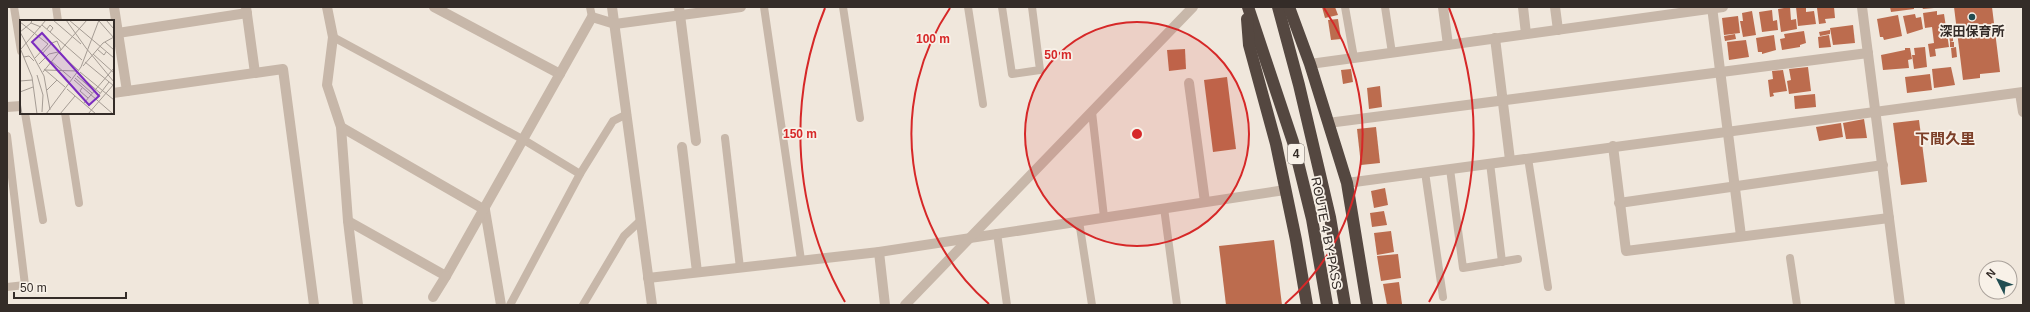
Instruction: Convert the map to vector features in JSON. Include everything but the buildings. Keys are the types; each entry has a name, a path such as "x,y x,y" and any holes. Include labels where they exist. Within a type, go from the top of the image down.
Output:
{"highway":[{"path":"1247,7 1249,45 1257,81 1276,144 1296,240 1307,305"},
{"name":"ROUTE 4 BY-PASS","path":"1247,7 1293,142 1312,218 1327,305"},
{"name":"ROUTE 4 BY-PASS","path":"1278,7 1299,85 1330,217 1345,305"},
{"path":"1289,7 1310,64 1347,183 1367,305"}],"street":[{"path":"114,7 127,91"},
{"path":"327,7 333,37 327,85 341,127 348,220 358,305"},
{"path":"434,7 560,74"},
{"path":"612,7 652,305"},
{"path":"433,297 485,210 524,140 560,74 591,12 615,24 679,11 741,7"},
{"path":"905,305 1193,7"},
{"path":"1443,7 1448,45"},
{"path":"1523,7 1526,34"},
{"path":"1555,7 1558,30"},
{"path":"1310,64 1723,7"},
{"path":"1862,7 1900,305"},
{"path":"1712,8 1741,236"},
{"path":"118,33 246,10 255,73"},
{"path":"679,11 696,141"},
{"path":"1495,38 1510,160"},
{"path":"1328,123 1868,53"},
{"path":"114,93 283,69 314,305"},
{"path":"1189,83 1205,202"},
{"path":"1347,183 2021,92 2023,112"},
{"path":"7,107 20,106"},
{"path":"341,127 485,210"},
{"path":"1613,146 1626,251 1889,218"},
{"path":"682,147 697,272"},
{"path":"1619,203 1883,165"},
{"path":"648,278 879,252 973,236 1285,190"},
{"path":"485,210 501,305"},
{"path":"348,220 446,276"},
{"path":"879,252 885,305"}],"lane":[{"path":"14,7 20,45"},
{"path":"56,7 58,20"},
{"path":"764,7 801,260"},
{"path":"843,7 860,118"},
{"path":"968,7 983,104"},
{"path":"1002,7 1012,74 1040,70 1032,7"},
{"path":"1345,7 1354,58"},
{"path":"1385,7 1392,53"},
{"path":"333,37 524,140 580,174"},
{"path":"1092,112 1104,217"},
{"path":"26,114 43,220"},
{"path":"65,114 79,203"},
{"path":"510,305 580,174 613,121 626,114"},
{"path":"7,136 25,285 7,287"},
{"path":"725,138 740,268"},
{"path":"1528,158 1548,288"},
{"path":"1490,163 1502,262"},
{"path":"1450,169 1463,268 1518,260"},
{"path":"1425,172 1443,298"},
{"path":"1164,208 1177,305"},
{"path":"583,305 624,236 640,221"},
{"path":"1079,221 1092,305"},
{"path":"996,233 1007,305"},
{"path":"1790,258 1797,305"}],"place":[{"name":"深田保育所","path":"1972,17"}],"district":[{"name":"下間久里","path":"1945,139"}]}
